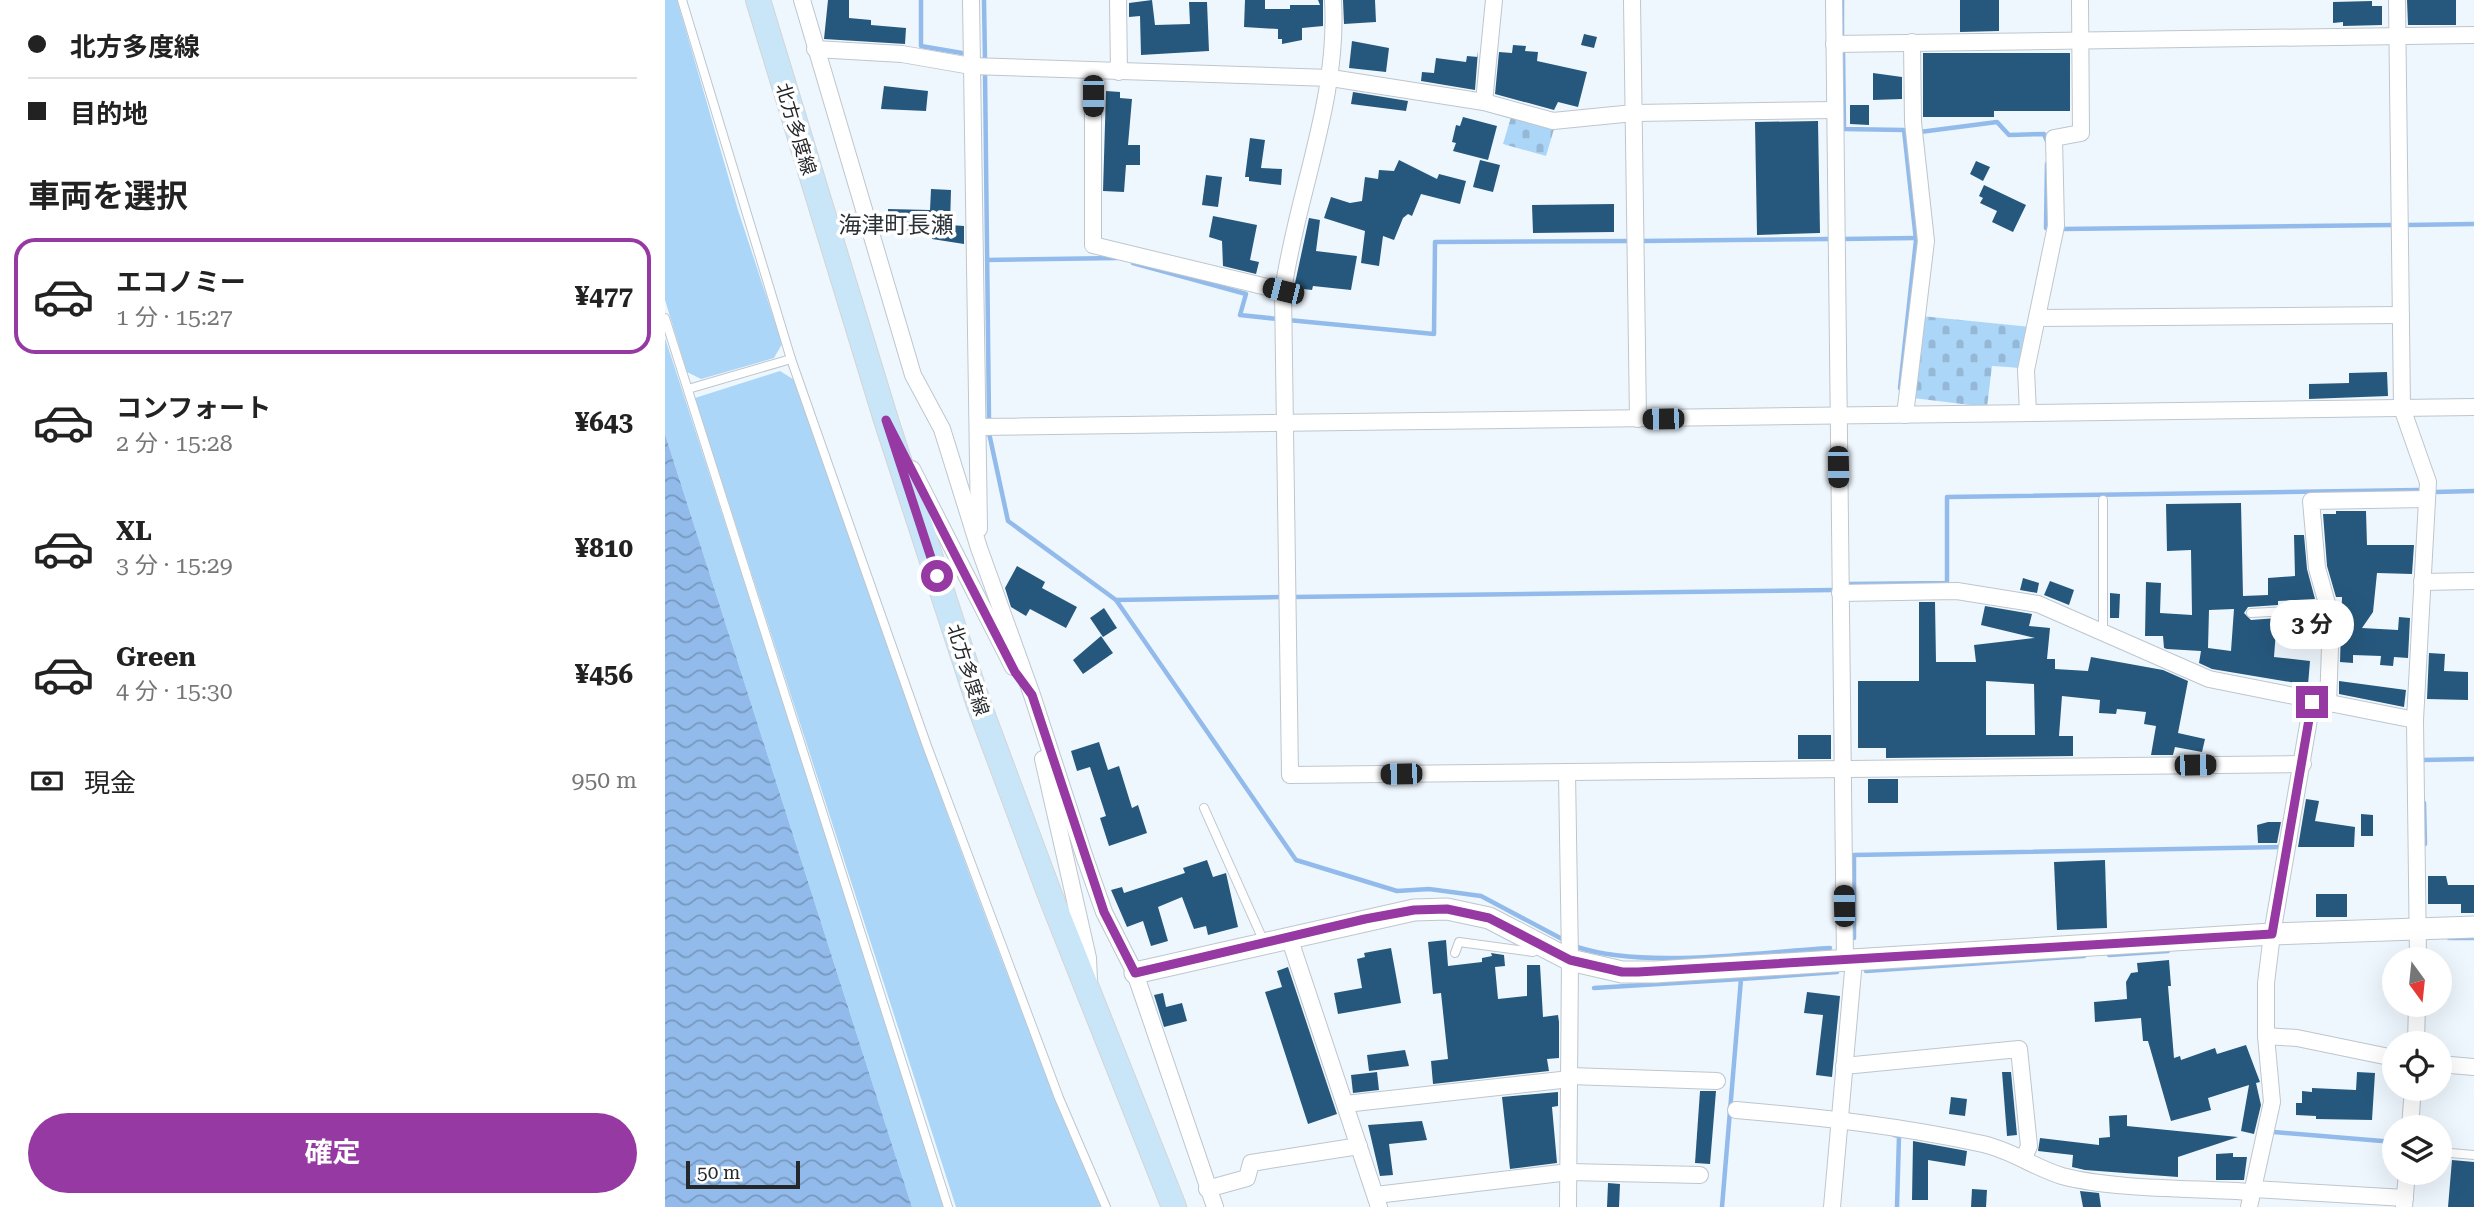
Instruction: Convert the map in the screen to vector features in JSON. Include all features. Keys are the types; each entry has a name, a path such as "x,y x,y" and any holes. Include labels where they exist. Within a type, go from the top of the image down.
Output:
{"main road":[{"name":"北方多度線","path":"758,0 886,420 979,705 1089,996 1174,1207"}],"street":[{"path":"802,0 913,375 942,429 979,548 1032,695 1104,912 1135,973 1215,1207"},
{"path":"971,0 979,548"},
{"path":"1118,0 1119,72"},
{"path":"1333,0 1331,78 1290,242 1283,291 1290,775 2303,764"},
{"path":"1484,102 1494,0"},
{"path":"1632,0 1638,419"},
{"path":"1832,1207 1850,960 1842,769 1833,0"},
{"path":"2028,413 2026,370 2056,226 2054,138 2081,133 2080,0"},
{"path":"2397,0 2402,408 2428,482 2415,720 2418,947"},
{"path":"1834,44 2474,35"},
{"path":"1905,415 1926,241 1913,122 1912,43"},
{"path":"815,49 902,54 971,66 1331,78 1484,102 1553,121 1634,113 1834,110"},
{"path":"1093,71 1093,245 1283,291"},
{"path":"2037,318 2401,315"},
{"path":"978,427 2474,407"},
{"path":"886,420 1015,672 1032,695 1035,727 1089,958 1089,996"},
{"path":"2251,1196 2272,1102 2266,1036 2266,983 2272,934 2303,764 2332,647 2327,609 2317,568 2311,501 2427,499"},
{"path":"2422,582 2474,581"},
{"path":"1840,593 1989,593 2038,604 2209,679 2415,720"},
{"path":"1567,772 1570,960 1568,1207"},
{"path":"1135,973 1402,912 1447,909 1489,918 1570,960 1622,972 2272,934 2474,927"},
{"path":"1289,937 1377,1201 1569,1172 1700,1175"},
{"path":"2266,1036 2297,1038 2382,1056"},
{"path":"1844,1066 2019,1049 2029,1146 2024,1158"},
{"path":"2452,1065 2474,1067"},
{"path":"1345,1104 1570,1077 1717,1081"},
{"path":"1736,1111 1840,1119 1985,1144 2060,1175 2096,1182 2251,1196 2405,1202"},
{"path":"1207,1189 1247,1178 1251,1163 1359,1146"}],"lane":[{"path":"682,0 791,359 927,746 1059,1098 1106,1207"},
{"path":"665,317 948,1207"},
{"path":"688,389 791,359"},
{"path":"2103,500 2103,631"},
{"path":"2251,613 2327,609"},
{"path":"1204,807 1264,943"},
{"path":"1455,953 1459,942 1533,951 1543,947"},
{"path":"2452,1153 2474,1155"}],"green space":[{"path":"665,0 677,0 738,210 782,344 774,358 701,379 687,372 665,300"},
{"path":"1511,117 1554,129 1546,156 1503,144"},
{"path":"1921,316 2031,327 2022,368 1992,366 1987,407 1913,398"},
{"path":"665,338 946,1207 912,1207 665,434"},
{"path":"780,371 796,381 979,900 1101,1207 956,1207 695,398"}],"water":[{"path":"665,434 912,1207 665,1207"}],"building":[{"path":"828,0 849,0 849,18 871,20 871,25 906,28 905,44 824,39"},
{"path":"1152,0 1155,25 1190,24 1189,2 1207,2 1209,51 1141,55 1140,16 1129,17 1129,3"},
{"path":"1245,0 1265,0 1265,9 1290,9 1290,5 1320,5 1318,0 1323,0 1323,26 1302,28 1302,40 1282,44 1282,39 1278,39 1278,29 1244,27"},
{"path":"1343,0 1375,0 1376,22 1344,24"},
{"path":"1960,0 1999,0 1999,31 1960,32"},
{"path":"2407,0 2456,0 2456,25 2408,25"},
{"path":"2372,1 2372,6 2382,6 2382,25 2343,26 2343,22 2333,23 2333,2"},
{"path":"1584,34 1597,37 1594,48 1581,45"},
{"path":"1352,41 1389,48 1386,72 1349,68"},
{"path":"1513,45 1526,46 1525,51 1538,52 1537,61 1587,72 1578,107 1558,102 1554,110 1495,94 1499,52 1512,53"},
{"path":"1923,53 2070,53 2070,111 1994,111 1994,117 1923,117"},
{"path":"1467,56 1478,57 1475,90 1421,81 1422,72 1434,73 1436,58 1466,62"},
{"path":"1873,73 1902,77 1902,99 1873,100"},
{"path":"884,86 928,91 926,111 881,109"},
{"path":"1106,91 1120,92 1120,98 1132,99 1128,145 1140,145 1140,165 1126,165 1124,192 1103,191"},
{"path":"1353,92 1408,101 1406,111 1351,104"},
{"path":"1850,105 1869,105 1869,125 1850,124"},
{"path":"1463,117 1497,126 1488,160 1453,151 1456,125 1460,126"},
{"path":"1818,121 1820,233 1757,235 1755,122"},
{"path":"1250,138 1265,140 1261,168 1282,169 1281,185 1249,181 1249,177 1245,177"},
{"path":"1399,160 1437,179 1439,174 1466,181 1460,204 1421,194 1412,216 1408,214 1403,218 1394,240 1383,236 1379,266 1361,263 1365,231 1324,218 1331,197 1350,203 1362,201 1365,177 1378,179 1379,170 1394,171"},
{"path":"1480,160 1500,165 1493,192 1473,187"},
{"path":"1976,161 1990,167 1983,181 1970,174"},
{"path":"1206,175 1222,177 1218,207 1202,205"},
{"path":"1984,185 2026,205 2013,232 1992,222 1997,211 1980,203 1983,198 1979,196"},
{"path":"931,189 951,190 950,225 964,226 964,244 932,239 933,235 881,231 880,217 888,217 888,209 930,210"},
{"path":"1614,204 1614,232 1533,233 1532,205"},
{"path":"1213,216 1257,225 1250,260 1259,262 1256,274 1223,266 1222,241 1209,237"},
{"path":"1309,218 1320,220 1316,251 1357,256 1351,290 1313,286 1312,290 1294,288"},
{"path":"2387,372 2388,396 2309,399 2309,384 2349,383 2349,373"},
{"path":"2241,503 2243,596 2268,595 2268,578 2295,576 2294,535 2304,535 2307,569 2315,599 2278,601 2278,605 2248,607 2244,613 2251,620 2277,618 2274,657 2310,661 2308,685 2212,669 2199,663 2201,651 2167,649 2164,648 2163,636 2145,636 2146,582 2161,583 2160,613 2192,615 2191,550 2167,551 2166,504","holes":["2234,609 2231,651 2208,648 2209,610"]},
{"path":"2336,511 2366,511 2367,545 2414,545 2412,574 2377,573 2373,612 2362,628 2398,630 2399,617 2410,618 2408,658 2394,657 2393,666 2380,665 2381,656 2353,655 2353,663 2340,662 2342,597 2336,597 2327,566 2323,514 2336,514"},
{"path":"1017,566 1045,582 1042,588 1077,607 1066,628 1030,609 1026,616 1011,607 1005,588"},
{"path":"2023,578 2039,583 2037,593 2020,590"},
{"path":"2050,581 2074,590 2069,605 2044,595"},
{"path":"2110,593 2120,594 2119,618 2110,618"},
{"path":"1919,602 1935,602 1936,662 1976,662 1974,645 2035,638 1981,625 1985,606 2032,614 2029,626 2050,628 2047,659 2055,659 2055,669 2088,671 2091,657 2163,670 2188,681 2178,733 2205,739 2202,752 2175,747 2173,755 2151,755 2156,726 2144,724 2146,712 2117,709 2116,714 2099,713 2100,700 2062,696 2059,736 2073,736 2073,756 1886,758 1886,748 1858,748 1858,681 1919,681","holes":["1986,681 2034,684 2035,735 1986,735"]},
{"path":"1104,608 1117,628 1103,637 1090,618"},
{"path":"1101,636 1113,653 1083,674 1073,660"},
{"path":"2429,653 2445,654 2444,671 2468,672 2468,700 2427,699"},
{"path":"2339,681 2406,690 2404,707 2339,694"},
{"path":"1798,735 1831,735 1831,759 1798,759"},
{"path":"1099,742 1108,770 1119,766 1132,808 1138,805 1147,833 1109,846 1100,818 1106,816 1090,767 1077,771 1071,751"},
{"path":"1868,779 1898,779 1898,803 1868,803"},
{"path":"2306,799 2319,801 2315,821 2355,827 2354,847 2298,847"},
{"path":"2361,814 2373,815 2373,836 2361,836"},
{"path":"2281,822 2277,843 2258,843 2257,825"},
{"path":"1207,860 1213,877 1226,873 1238,927 1208,935 1206,926 1194,929 1182,897 1158,907 1168,941 1151,946 1143,921 1127,927 1111,890 1122,887 1124,893 1185,873 1183,868"},
{"path":"2105,860 2107,928 2057,930 2054,862"},
{"path":"2428,876 2446,876 2448,885 2474,885 2474,913 2461,913 2461,904 2428,904"},
{"path":"2316,894 2347,894 2347,917 2316,917"},
{"path":"1446,940 1448,966 1482,962 1482,958 1492,956 1491,953 1504,955 1505,966 1495,967 1498,999 1527,996 1527,965 1540,965 1543,1017 1558,1015 1559,1022 1559,1058 1547,1059 1549,1071 1433,1084 1431,1061 1448,1059 1441,993 1433,994 1428,942"},
{"path":"1391,948 1401,1003 1338,1014 1334,993 1362,988 1357,959 1365,957 1364,953"},
{"path":"2169,960 2171,986 2168,986 2174,1058 2180,1056 2181,1060 2215,1048 2217,1054 2246,1045 2260,1082 2256,1083 2261,1105 2254,1134 2241,1131 2249,1085 2208,1098 2211,1110 2171,1121 2148,1041 2143,1041 2141,1018 2095,1022 2094,1002 2127,999 2126,982 2131,973 2138,972 2137,963"},
{"path":"1288,967 1337,1114 1308,1124 1265,992 1282,987 1277,971"},
{"path":"1807,992 1840,996 1832,1077 1816,1075 1823,1015 1804,1013"},
{"path":"1163,993 1166,1007 1182,1003 1187,1021 1164,1027 1154,995"},
{"path":"1405,1050 1409,1066 1369,1071 1367,1055"},
{"path":"1377,1072 1379,1090 1353,1093 1351,1075"},
{"path":"2002,1072 2011,1072 2017,1135 2007,1136"},
{"path":"2357,1072 2375,1073 2372,1120 2316,1119 2316,1116 2296,1115 2296,1103 2302,1103 2302,1091 2312,1092 2312,1088 2356,1090"},
{"path":"1700,1091 1716,1091 1710,1164 1695,1163"},
{"path":"1558,1092 1558,1106 1552,1107 1557,1163 1510,1169 1502,1097"},
{"path":"1951,1097 1967,1099 1965,1116 1949,1114"},
{"path":"2127,1115 2127,1126 2238,1137 2178,1157 2178,1177 2085,1170 2072,1167 2073,1155 2038,1151 2040,1138 2099,1145 2099,1138 2110,1137 2109,1116"},
{"path":"1422,1121 1427,1140 1389,1144 1393,1175 1380,1176 1368,1125"},
{"path":"1913,1141 1967,1151 1965,1166 1928,1160 1928,1200 1912,1200"},
{"path":"2233,1153 2233,1157 2247,1157 2244,1180 2216,1180 2216,1154"},
{"path":"2452,1160 2474,1162 2474,1207 2448,1207 2452,1185"},
{"path":"1608,1183 1620,1184 1619,1207 1607,1207"},
{"path":"1972,1189 1987,1190 1986,1207 1971,1207"},
{"path":"2080,1191 2099,1193 2101,1207 2083,1207"}],"waterway":[{"path":"921,0 921,46 962,53"},
{"path":"984,0 985,60"},
{"path":"1842,0 1842,36"},
{"path":"1843,51 1844,129 1904,130 1916,240 1900,388"},
{"path":"985,72 989,420"},
{"path":"1920,132 1997,122 2009,135 2044,134 2047,141"},
{"path":"2047,164 2046,228 2051,229"},
{"path":"2407,225 2474,224"},
{"path":"2062,229 2393,225"},
{"path":"1842,239 1916,238"},
{"path":"1641,241 1830,239"},
{"path":"1288,320 1434,334 1435,242 1630,241"},
{"path":"987,260 1117,258"},
{"path":"1133,263 1246,294 1240,315 1278,319"},
{"path":"989,433 1008,521 1116,600 1296,860 1397,891 1429,889 1481,896 1564,940"},
{"path":"1849,584 1947,583 1947,497 2418,490"},
{"path":"2435,492 2474,491"},
{"path":"1293,597 1833,590"},
{"path":"1116,600 1281,597"},
{"path":"2422,763 2422,760 2474,759"},
{"path":"2424,803 2425,844"},
{"path":"1854,938 1854,855 2282,847"},
{"path":"2449,938 2474,938"},
{"path":"1577,947 1604,954 1667,958 1830,948"},
{"path":"2109,955 2168,951"},
{"path":"1866,971 2084,956"},
{"path":"1722,1207 1741,979 1837,972"},
{"path":"1594,988 1741,979"},
{"path":"2274,1132 2382,1141"},
{"path":"1894,1135 1899,1136 1897,1207"}],"district":[{"name":"海津町長瀬","path":"896,225"}],"route":[{"path":"937,576 886,420 1015,672 1032,695 1104,912 1135,973 1414,910 1447,909 1489,918 1570,960 1622,972 2272,934 2312,702"}]}
